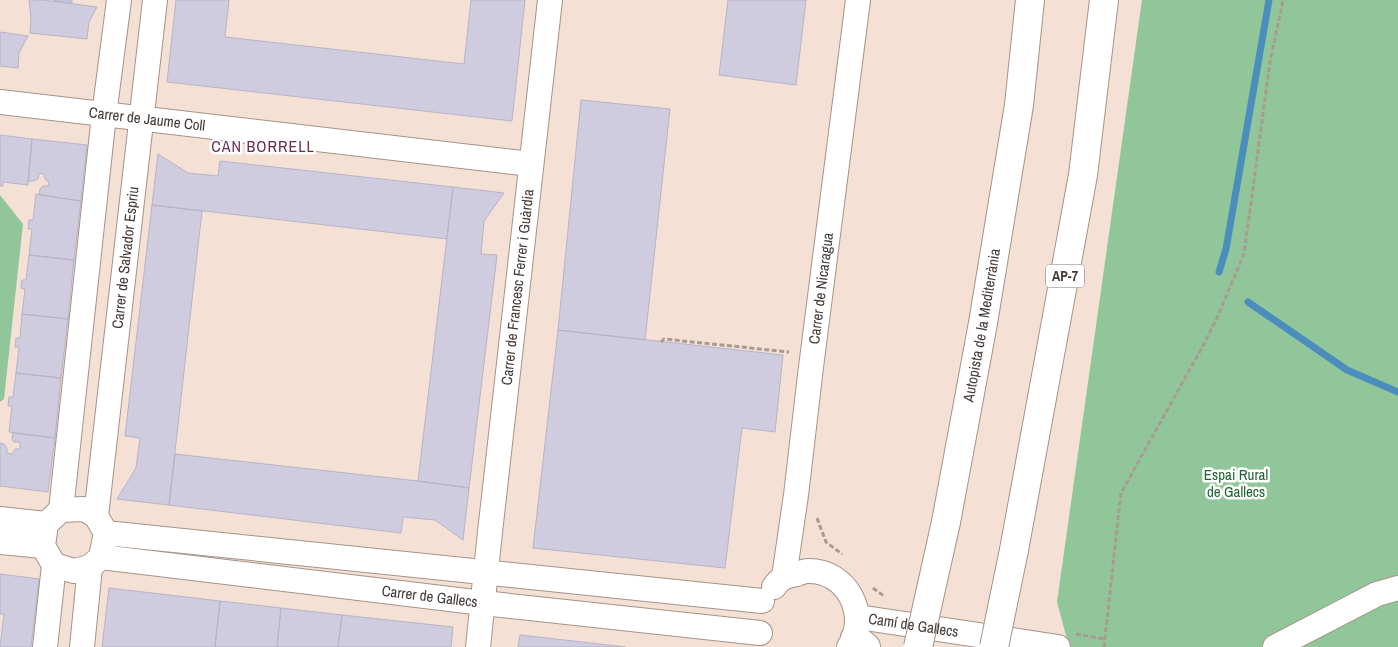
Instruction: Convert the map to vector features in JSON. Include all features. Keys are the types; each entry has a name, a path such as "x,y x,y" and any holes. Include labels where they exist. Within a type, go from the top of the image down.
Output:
{"highway":[{"name":"Autopista de la Mediterrània","path":"918,647 946,522 983,323 1019,105 1030,0"},
{"name":"AP-7","path":"994,647 1014,550 1083,175 1104,0"}],"street":[{"path":"46,647 51,536 119,0"},
{"name":"Carrer de Salvador Espriu","path":"96,562 155,0"},
{"name":"Carrer de Francesc Ferrer i Guàrdia","path":"483,603 550,0"},
{"name":"Carrer de Nicaragua","path":"784,577 858,0"},
{"name":"Carrer de Jaume Coll","path":"0,102 531,164"},
{"name":"Carrer de Gallecs","path":"762,601 486,572 101,524 84,508 51,536 74,572 96,562 483,603 763,640"},
{"path":"0,519 51,536"},
{"path":"0,542 51,536"},
{"path":"82,647 96,562"},
{"path":"763,640 757,616 762,601 779,580 808,571 824,574 840,582 851,595 856,605 857,637"},
{"path":"1276,647 1377,594 1398,588"},
{"path":"478,647 483,603"},
{"name":"Camí de Gallecs","path":"857,637 1058,647"}],"path":[{"path":"1104,647 1121,493 1204,344 1244,254 1270,62 1283,0"},
{"path":"661,342 664,339 790,352"},
{"path":"817,518 826,542 846,558"},
{"path":"869,582 874,589 889,600"}],"green space":[{"name":"Espai Rural de Gallecs","path":"1142,0 1398,0 1398,647 1069,647 1057,602"},
{"path":"0,195 23,224 4,399 0,402"}],"building":[{"path":"29,0 97,7 89,22 87,39 30,33"},
{"path":"72,0 72,3 53,1"},
{"path":"176,0 229,0 225,37 464,64 471,0 525,0 512,121 167,82"},
{"path":"728,0 806,0 796,85 719,75"},
{"path":"0,32 28,36 19,53 18,68 0,66"},
{"path":"581,100 670,109 645,340 558,330"},
{"path":"0,135 32,139 28,185 3,182 3,186 0,186"},
{"path":"32,139 87,145 81,201 39,195 40,189 43,186 48,186 49,182 45,179 44,174 39,173 38,179 28,181"},
{"path":"158,154 188,173 218,176 220,161 453,187 447,239 152,205"},
{"path":"453,187 504,193 484,221 481,254 497,255 469,488 418,481"},
{"path":"36,194 81,201 74,260 29,255 32,229 28,229 29,220 33,220"},
{"path":"152,205 202,211 169,505 117,499 136,468 140,438 125,436"},
{"path":"29,255 74,260 68,319 22,314 25,289 21,288 22,280 26,280"},
{"path":"22,314 68,319 61,378 16,373 19,347 15,347 16,338 20,338"},
{"path":"558,330 783,355 775,432 742,428 725,568 533,548"},
{"path":"16,373 61,378 55,438 9,432 12,406 8,406 9,397 13,397"},
{"path":"13,433 55,438 48,492 0,486 0,443 4,444 7,448 7,453 12,454 15,449 20,449 20,442 14,442 12,439"},
{"path":"175,454 469,488 463,540 435,520 403,517 401,533 169,505"},
{"path":"0,574 39,579 31,647 0,647 4,614 0,614"},
{"path":"109,588 220,601 215,647 102,647"},
{"path":"220,601 281,608 277,647 215,647"},
{"path":"281,608 342,615 338,647 277,647"},
{"path":"342,615 453,627 451,647 338,647"},
{"path":"520,635 626,647 518,647"}],"waterway":[{"path":"1219,272 1226,249 1269,0"},
{"path":"1248,302 1347,370 1398,392"}],"district":[{"name":"CAN BORRELL","path":"263,146"}]}
